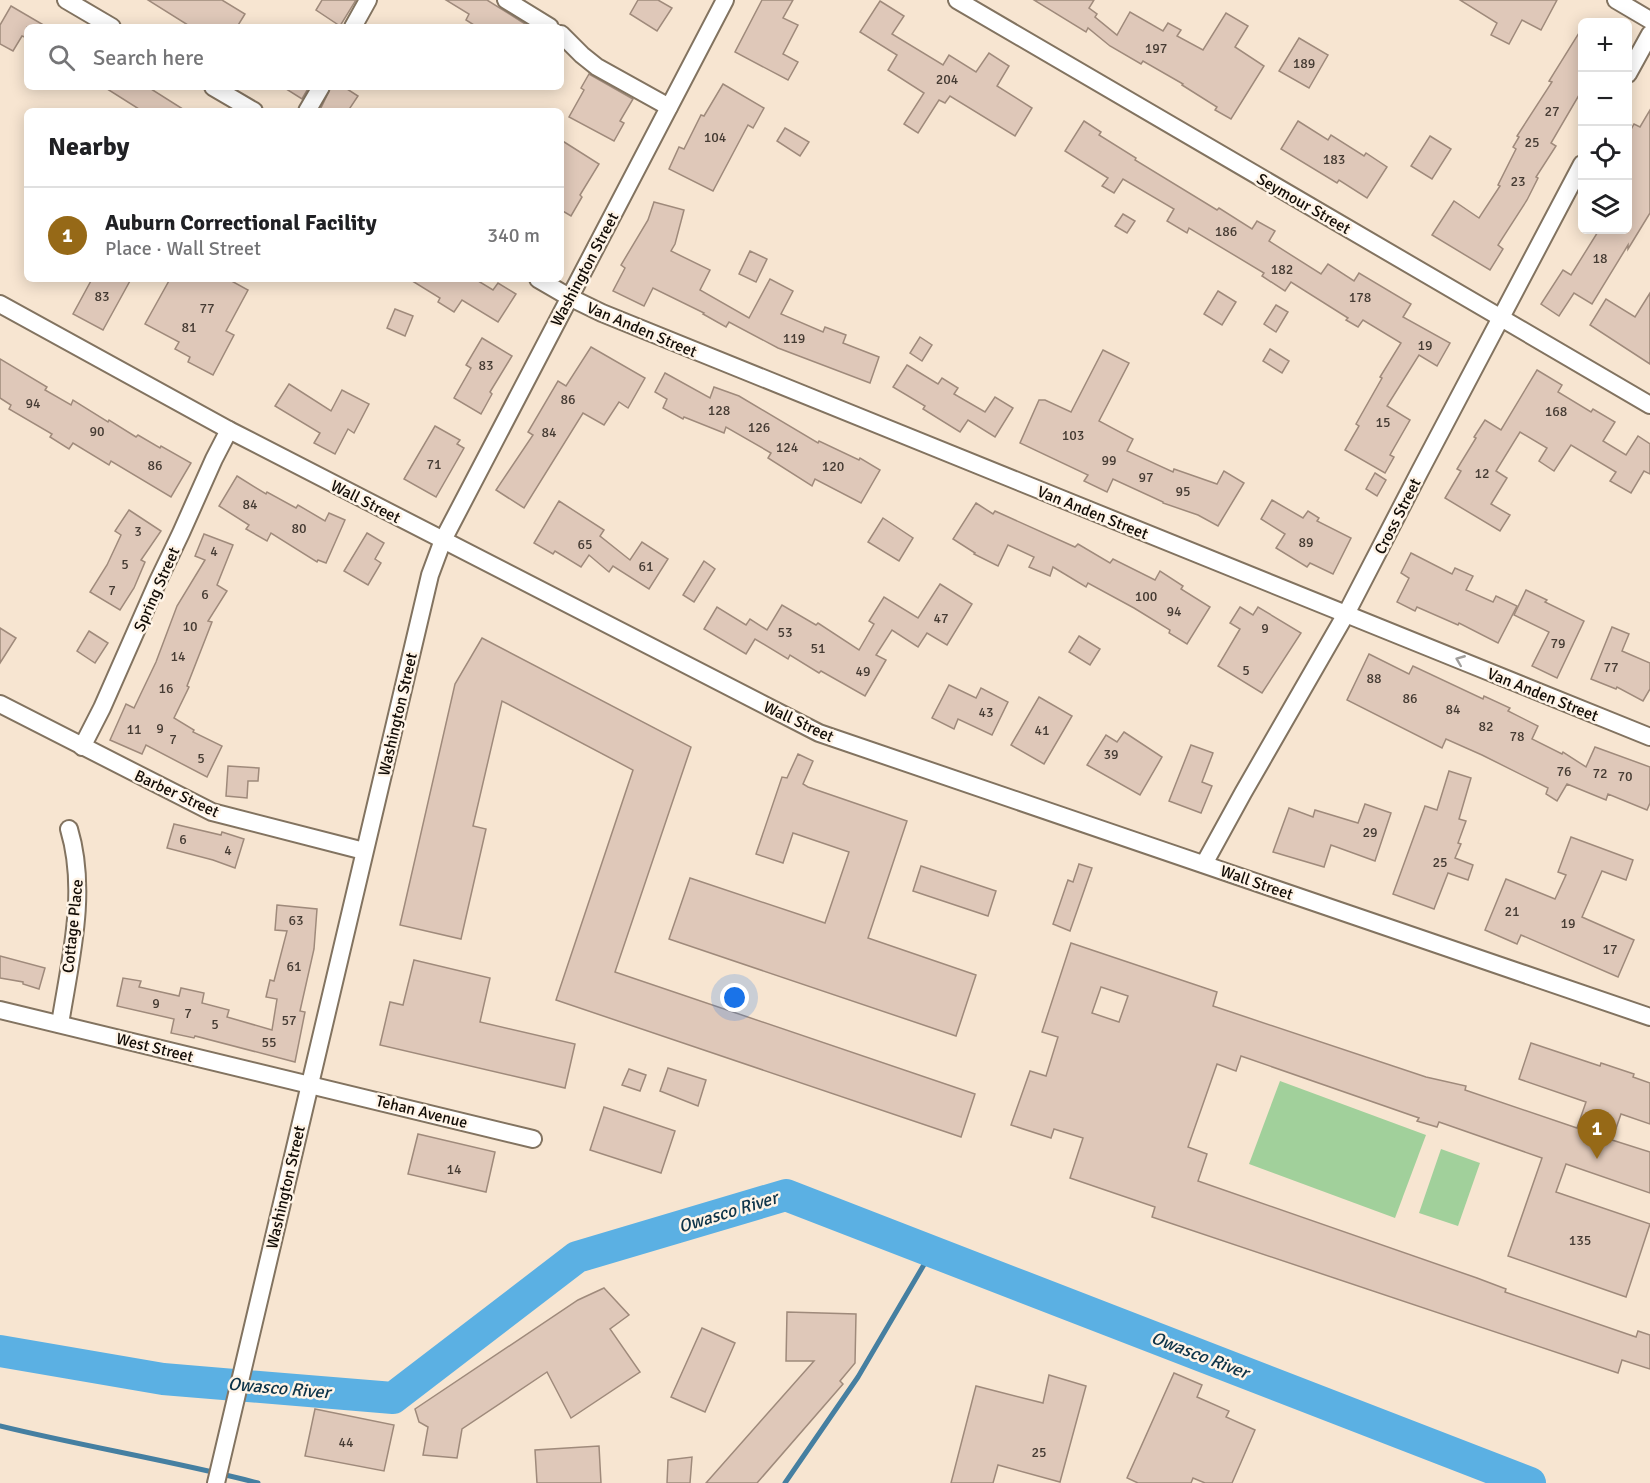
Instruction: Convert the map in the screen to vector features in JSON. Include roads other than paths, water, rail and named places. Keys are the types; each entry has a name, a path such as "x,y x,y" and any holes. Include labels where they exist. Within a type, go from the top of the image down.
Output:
{"street":[{"path":"66,0 107,24"},
{"path":"356,24 368,0"},
{"path":"506,0 545,24"},
{"name":"Washington Street","path":"216,1483 430,574 443,540 725,0"},
{"name":"Seymour Street","path":"957,0 1650,405"},
{"path":"1616,0 1650,20"},
{"path":"1629,72 1650,34"},
{"path":"564,37 597,67 669,107"},
{"path":"218,90 249,108"},
{"path":"310,108 319,90"},
{"name":"Cross Street","path":"1204,864 1346,614 1578,172"},
{"name":"Van Anden Street","path":"543,282 602,313 1650,737"},
{"name":"Wall Street","path":"0,304 229,430 819,733 1650,1017"},
{"name":"Spring Street","path":"82,747 229,430"},
{"name":"Barber Street","path":"0,704 212,812 364,851"},
{"name":"Cottage Place","path":"60,1024 74,932 78,876 76,852 69,829"},
{"name":"West Street","path":"0,1010 309,1085"},
{"name":"Tehan Avenue","path":"309,1085 533,1139"}],"waterway":[{"name":"Owasco River","path":"0,1351 163,1379 393,1398 577,1257 786,1195 1530,1483"},
{"path":"785,1483 858,1377 932,1251"},
{"path":"0,1426 258,1483"}],"place":[{"name":"Auburn Correctional Facility","path":"1597,1159"}]}
